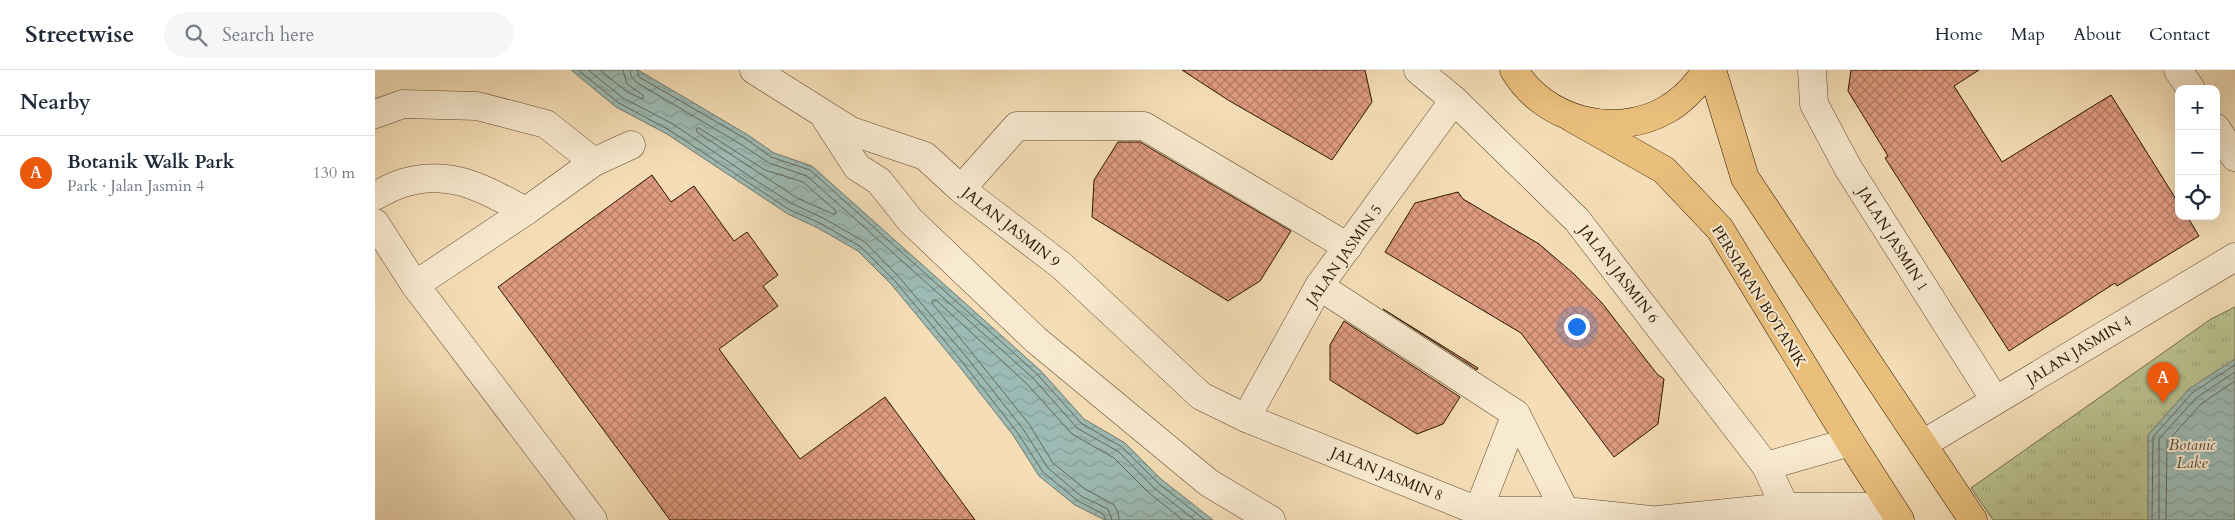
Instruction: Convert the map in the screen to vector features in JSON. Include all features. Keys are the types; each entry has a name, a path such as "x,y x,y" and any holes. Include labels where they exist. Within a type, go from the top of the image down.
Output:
{"main road":[{"path":"1514,70 1521,82 1544,104 1572,118 1603,125 1636,122 1666,110 1692,91 1707,70"},
{"path":"1712,70 1745,178 1973,520"},
{"name":"PERSIARAN BOTANIK","path":"1572,118 1664,170 1720,229 1895,513"}],"street":[{"name":"JALAN JASMIN 9","path":"754,70 851,131 925,156 961,189 1062,266 1201,396 1246,418"},
{"name":"JALAN JASMIN 6","path":"1418,70 1454,100 1577,220 1766,466 1785,507"},
{"name":"JALAN JASMIN 1","path":"1812,70 1814,104 1832,140 1995,400"},
{"path":"2178,70 2188,85"},
{"name":"JALAN JASMIN 5","path":"1246,418 1319,286 1454,100"},
{"path":"375,114 403,104 477,106 546,124 594,162"},
{"path":"823,113 857,167 879,181 911,220 1036,340 1209,483 1271,520"},
{"path":"961,189 1017,126 1144,126 1348,247"},
{"path":"2217,130 2235,157"},
{"path":"415,285 526,211 594,162 631,145"},
{"path":"375,196 403,183 434,177 471,183 526,211"},
{"path":"375,223 415,285 593,520"},
{"name":"JALAN JASMIN 4","path":"1923,444 2235,257"},
{"path":"1319,286 1516,414 1565,511"},
{"path":"1478,511 1516,414"},
{"name":"JALAN JASMIN 8","path":"1246,418 1478,511 1565,511 1651,520"},
{"path":"1766,466 1850,442"},
{"path":"1657,520 1785,507 1895,513"}],"green space":[{"path":"2235,307 2235,520 1993,520 1971,488 2211,319"}],"water":[{"path":"571,70 638,70 748,135 774,153 812,166 1041,371 1084,419 1125,443 1161,479 1213,520 1105,520 1075,505 1039,476 1013,435 959,366 891,284 858,251 818,228 788,214 667,134 616,107"},
{"name":"Botanic Lake","path":"2235,359 2235,520 2148,520 2148,435 2189,389"}],"building":[{"path":"1182,70 1365,70 1372,102 1332,160 1228,100"},
{"path":"1851,70 1979,70 1954,86 2002,162 2111,95 2175,198 2175,220 2189,220 2199,236 2117,286 2115,283 2009,351 1885,158 1888,156 1848,91"},
{"path":"1118,142 1140,142 1291,231 1260,281 1228,301 1092,217 1094,180"},
{"path":"652,175 671,202 694,186 734,241 747,232 778,275 763,286 778,306 719,349 800,459 885,397 975,520 670,520 498,287"},
{"path":"1458,192 1463,199 1539,244 1574,274 1602,303 1657,374 1664,379 1658,424 1614,457 1521,333 1385,252 1415,203"},
{"path":"1383,309 1478,368 1477,370"},
{"path":"1344,321 1460,397 1443,424 1417,434 1330,380 1330,345"}],"place":[{"name":"Botanik Walk Park","path":"2163,403"}]}
